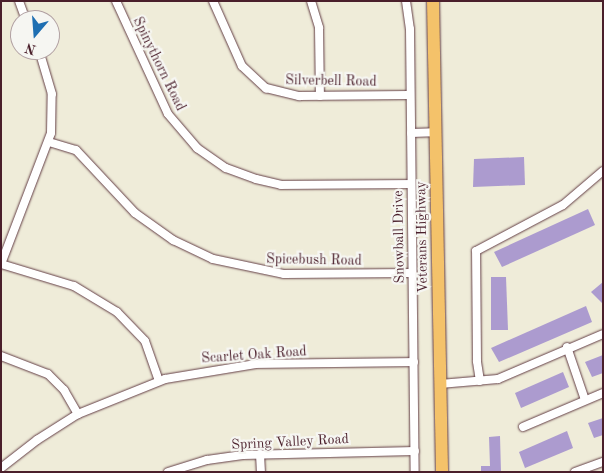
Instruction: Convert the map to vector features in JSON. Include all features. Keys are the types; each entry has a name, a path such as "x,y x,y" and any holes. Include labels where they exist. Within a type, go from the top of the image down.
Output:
{"main road":[{"name":"Veterans Highway","path":"433,1 434,132 442,472"}],"street":[{"name":"Spinythorn Road","path":"116,1 168,114 185,136 213,159 237,173 281,184 411,184"},
{"name":"Silverbell Road","path":"213,1 236,54 253,78 280,94 320,96 409,95"},
{"path":"311,1 319,28 320,96"},
{"name":"Snowball Drive","path":"406,1 411,184 415,472"},
{"path":"42,60 52,94 49,142 1,264 74,286 117,312 145,341 159,381"},
{"path":"410,133 434,132"},
{"name":"Spicebush Road","path":"49,142 76,150 135,212 173,240 214,259 248,269 289,275 412,273"},
{"path":"480,381 476,251 563,205 603,171"},
{"path":"440,384 498,379 603,334"},
{"path":"567,348 585,400"},
{"path":"1,356 48,374 64,390 78,414"},
{"name":"Scarlet Oak Road","path":"1,468 37,440 78,414 159,381 206,370 256,364 414,362"},
{"path":"522,427 603,393"},
{"name":"Spring Valley Road","path":"168,472 207,460 260,454 415,451"},
{"path":"260,454 261,472"},
{"path":"575,472 603,462"}],"building":[{"path":"524,157 525,185 473,187 474,159"},
{"path":"588,209 595,225 502,267 494,252"},
{"path":"491,277 506,277 508,330 491,330"},
{"path":"603,282 603,304 591,292"},
{"path":"586,306 592,322 499,362 491,348"},
{"path":"603,355 603,373 592,377 585,362"},
{"path":"563,372 569,387 521,408 515,393"},
{"path":"603,418 603,435 594,438 588,423"},
{"path":"567,431 573,448 525,468 519,452"},
{"path":"500,436 501,472 481,472 481,466 490,466 489,437"}]}
